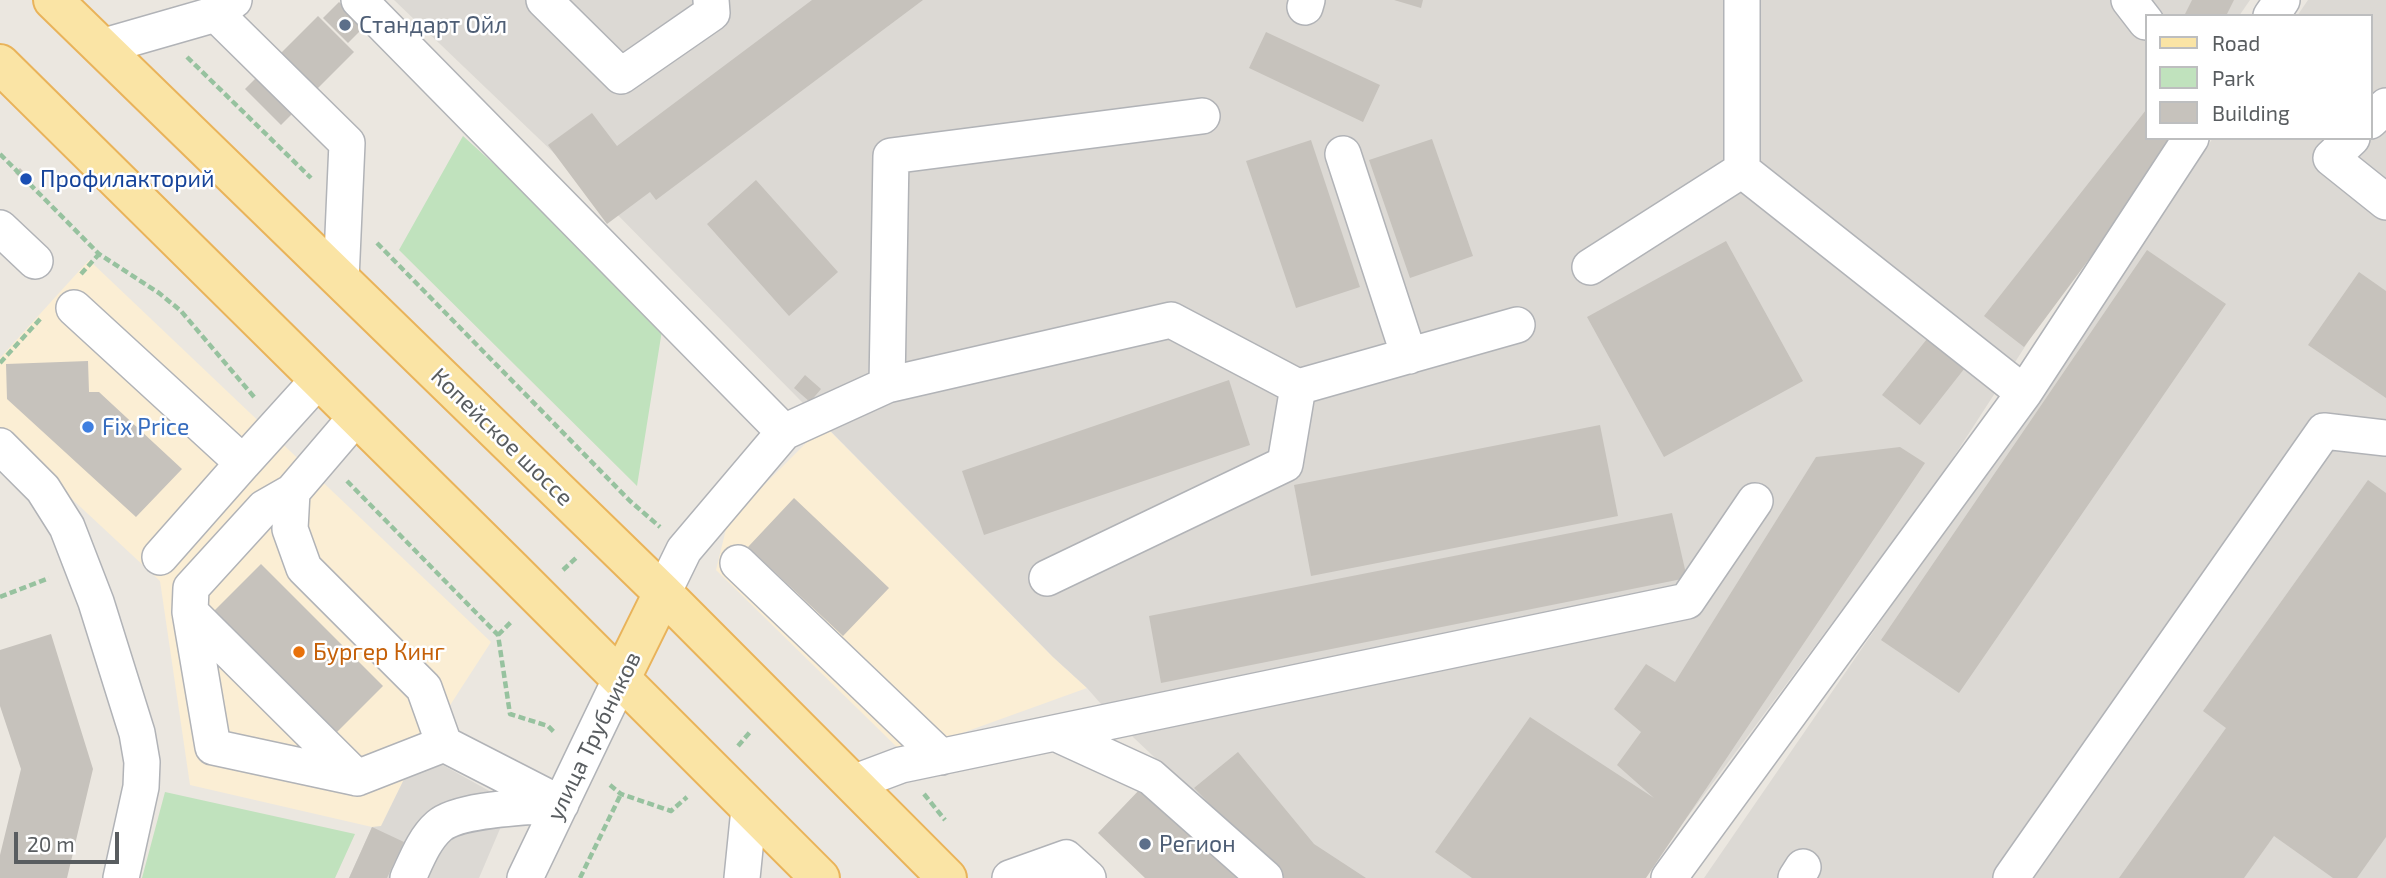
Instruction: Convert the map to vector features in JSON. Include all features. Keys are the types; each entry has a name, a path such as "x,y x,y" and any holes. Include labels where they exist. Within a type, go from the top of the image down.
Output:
{"main road":[{"name":"Копейское шоссе","path":"53,0 663,593 947,878"},
{"path":"0,64 820,878"},
{"name":"улица Трубников","path":"621,678 663,593"}],"street":[{"path":"359,0 784,432"},
{"path":"544,0 621,76 712,13 711,0"},
{"path":"1742,0 1742,170"},
{"path":"2129,0 2144,19"},
{"path":"101,47 225,7 347,142 341,280"},
{"path":"2372,119 2386,106"},
{"path":"887,385 891,156 1202,116"},
{"path":"1670,878 2024,393 2190,140"},
{"path":"2350,140 2331,158 2386,202"},
{"path":"1343,154 1409,356"},
{"path":"1590,267 1742,170"},
{"path":"1742,170 2024,393"},
{"path":"0,228 34,261"},
{"path":"74,309 243,463"},
{"path":"663,593 684,550 784,432 887,385 1171,320 1298,387 1517,326"},
{"path":"160,557 319,379"},
{"path":"1047,578 1285,464 1298,387"},
{"path":"357,416 292,492 264,508 191,588 190,612 213,747 358,778 444,744"},
{"path":"2011,878 2324,431 2386,438"},
{"path":"0,446 43,489 68,527 137,733 142,762 141,787 121,878"},
{"path":"292,492 290,529 304,568 424,688 444,744 561,804"},
{"path":"853,783 901,765 1687,601 1755,500"},
{"path":"737,563 941,757"},
{"path":"190,612 358,778"},
{"name":"улица Трубников","path":"525,878 621,678"},
{"path":"1055,733 1151,777 1265,878"},
{"path":"408,878 422,848 439,826 469,814 561,804"},
{"path":"742,878 749,809"},
{"path":"1010,878 1066,858 1088,878"}],"path":[{"path":"159,30 344,210 630,501 684,550"},
{"path":"0,154 99,254 159,293 181,311 244,386 281,423"},
{"path":"322,455 498,635 510,713 548,726 581,761 621,794 671,811 714,774 773,706"},
{"path":"0,597 83,566"},
{"path":"901,765 951,827"},
{"path":"580,878 621,794"}],"shaded area":[{"path":"394,0 2250,0 2240,14 2144,14 2144,140 2159,140 1940,478 1642,878 1282,878 1115,720 1087,688 1053,657 604,201"},
{"path":"2308,0 2386,0 2386,878 1704,878 2212,140 2372,140 2372,14 2298,14"},
{"path":"89,260 491,642 410,767 381,827 190,785 160,581 0,432 0,358"},
{"path":"824,425 1053,657 1087,688 904,754 716,570 728,521"},
{"path":"439,763 511,803 479,878 349,878 372,827 381,826 410,767"}],"green space":[{"path":"463,136 664,318 637,486 399,250"},
{"path":"165,792 355,834 335,878 142,878"}],"building":[{"path":"812,0 923,0 656,200 650,192 607,224 548,145 592,113 617,146"},
{"path":"1394,0 1423,0 1421,8"},
{"path":"2192,0 2234,0 2227,14 2185,14"},
{"path":"339,2 364,27 348,43 323,18"},
{"path":"318,16 354,52 281,125 245,89"},
{"path":"1266,32 1380,85 1363,122 1249,68"},
{"path":"2144,113 2144,140 2178,140 2024,347 1984,316"},
{"path":"1432,139 1473,256 1410,278 1369,160"},
{"path":"1311,140 1360,287 1296,308 1246,161"},
{"path":"20,168 34,182 29,187 15,173"},
{"path":"756,180 838,272 789,316 707,224"},
{"path":"1726,241 1803,381 1664,457 1587,317"},
{"path":"2147,250 2226,304 1959,693 1881,640"},
{"path":"2359,272 2386,291 2386,398 2308,345"},
{"path":"1931,334 1968,364 1920,425 1882,395"},
{"path":"88,361 89,392 99,392 182,469 136,517 7,399 6,364"},
{"path":"805,375 821,389 810,402 794,388"},
{"path":"1229,380 1250,445 984,535 962,471"},
{"path":"1600,425 1618,516 1311,576 1294,485"},
{"path":"1900,447 1925,463 1646,878 1472,878 1435,852 1530,717 1654,798 1617,765 1641,732 1614,709 1646,664 1675,682 1816,457"},
{"path":"2368,480 2386,493 2386,837 2357,878 2333,878 2274,836 2244,878 2119,878 2226,728 2203,711"},
{"path":"794,498 889,588 843,636 748,547"},
{"path":"1672,513 1687,578 1161,683 1149,616"},
{"path":"261,564 383,686 331,738 209,616"},
{"path":"51,634 93,769 67,878 0,878 0,855 21,769 0,706 0,650"},
{"path":"1238,752 1314,844 1366,878 1282,878 1194,788"},
{"path":"1142,787 1237,878 1145,878 1098,833"},
{"path":"372,827 404,842 387,878 349,878"}],"place":[{"name":"Стандарт Ойл","path":"345,25"},
{"name":"Профилакторий","path":"26,179"},
{"name":"Fix Price","path":"88,427"},
{"name":"Бургер Кинг","path":"299,652"},
{"name":"Регион","path":"1145,844"}]}
